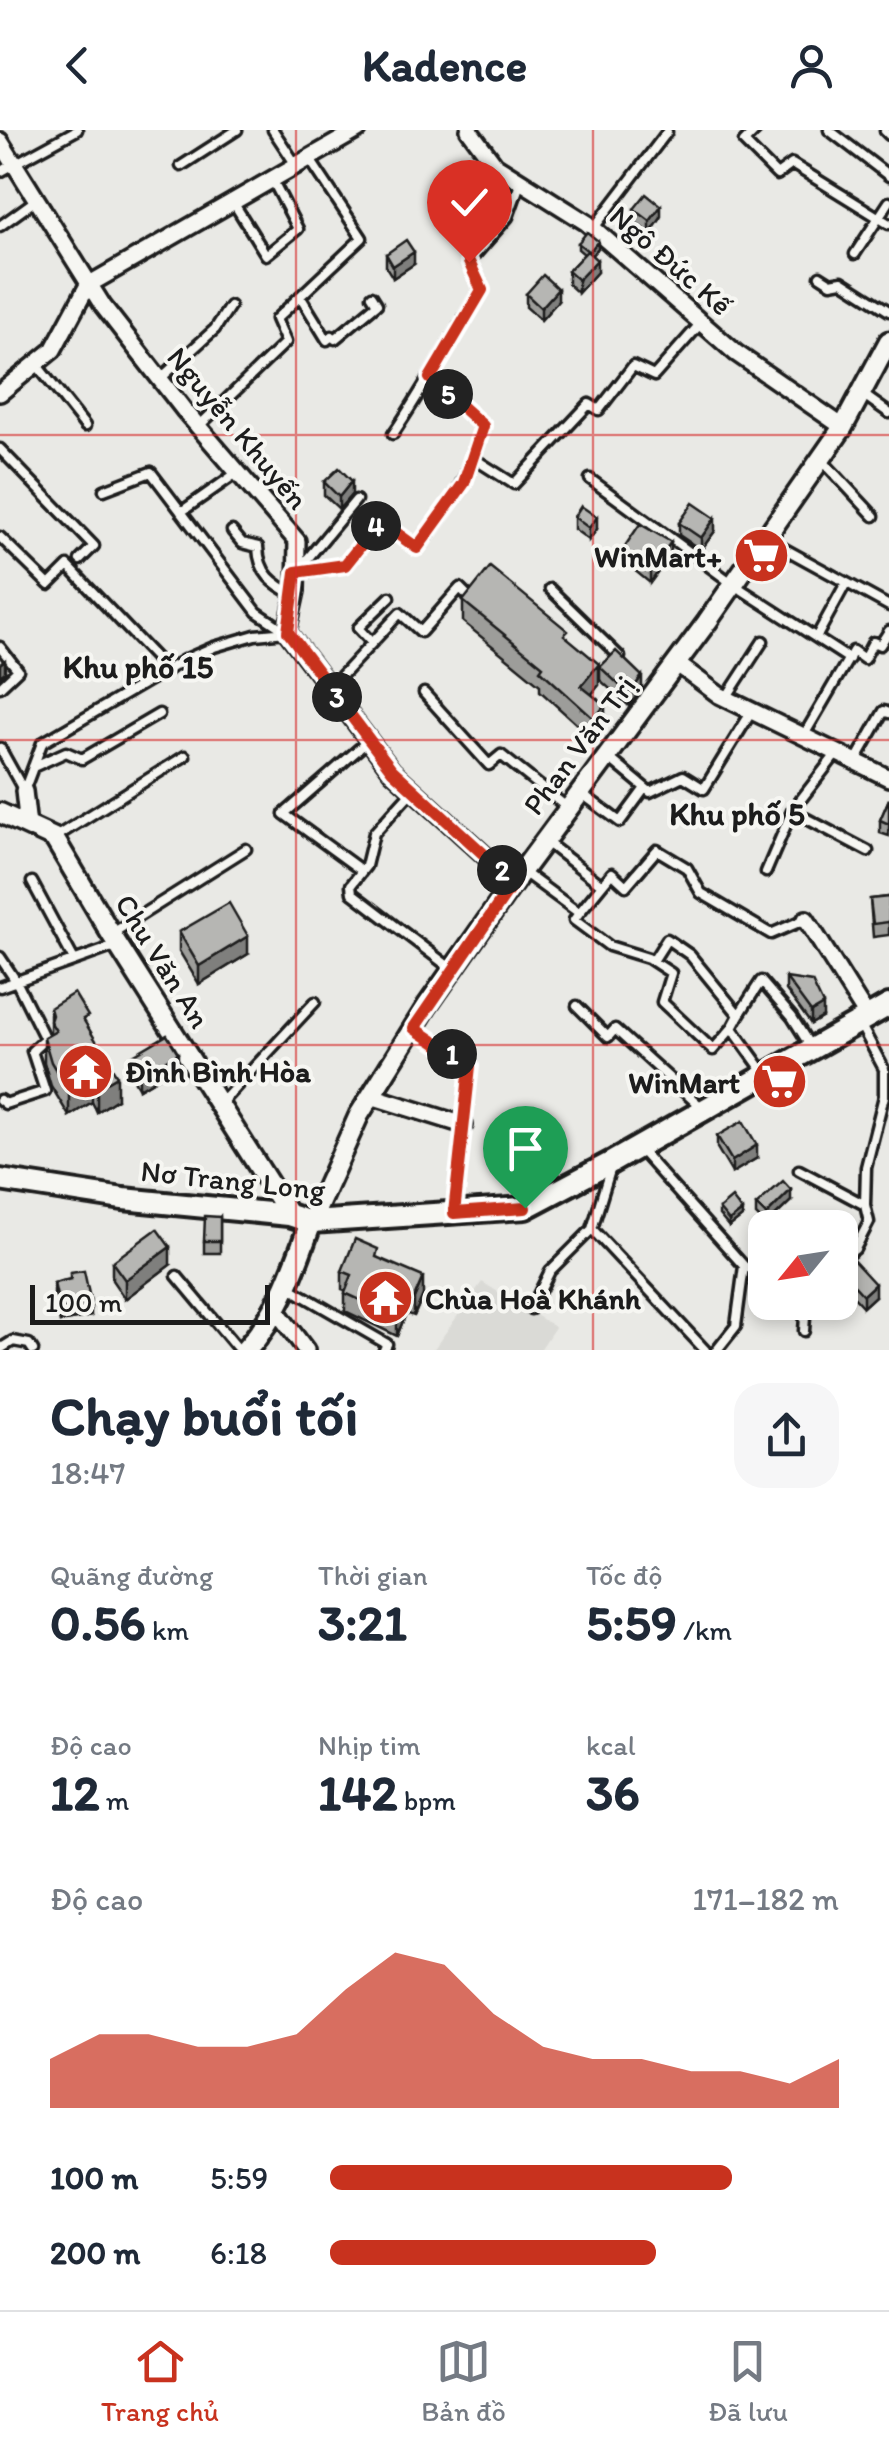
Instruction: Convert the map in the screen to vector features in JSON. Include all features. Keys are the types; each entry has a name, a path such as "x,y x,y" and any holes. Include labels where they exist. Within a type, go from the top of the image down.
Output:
{"main road":[{"name":"Nơ Trang Long","path":"0,1180 123,1198 288,1215 311,1222 525,1208 889,1006"},
{"name":"Phan Văn Trị","path":"242,1350 276,1310 311,1222"}],"street":[{"path":"0,392 53,350 88,285 358,130"},
{"name":"Ngô Đức Kế","path":"474,132 495,165 594,229 736,353 844,427"},
{"name":"Nguyễn Khuyến","path":"0,141 7,169 36,200 88,285 198,426 297,540 296,595 288,632"},
{"name":"Phan Văn Trị","path":"311,1222 371,1096 414,1028 518,876 608,757 649,686 676,663 844,427 887,350"},
{"path":"288,632 392,770 518,876"},
{"path":"676,663 726,698 889,778"},
{"path":"24,791 28,826"},
{"path":"0,813 54,838"},
{"name":"Chu Văn An","path":"54,838 288,1215"},
{"path":"806,919 864,1020"},
{"path":"371,1096 464,1125"},
{"path":"276,1310 306,1350"}],"lane":[{"path":"7,169 77,130"},
{"path":"181,166 236,130"},
{"path":"198,426 286,342 276,320 362,238 273,130"},
{"path":"756,130 744,142 777,174 792,164 889,224"},
{"path":"829,130 889,176"},
{"path":"594,229 668,132"},
{"path":"233,202 266,255 298,229 272,179"},
{"path":"393,434 482,290 469,262 508,217 521,181"},
{"path":"0,226 36,200"},
{"path":"855,254 889,202"},
{"path":"820,276 831,283 842,281 889,310"},
{"path":"300,296 327,340 332,336 335,339 377,304 372,296"},
{"path":"160,379 215,329 230,306"},
{"path":"473,458 514,484 590,404 599,410 633,366 654,376 701,322"},
{"path":"36,364 86,426"},
{"path":"296,572 345,565 380,521 417,548 464,483 483,426 430,378"},
{"path":"861,394 889,413"},
{"path":"0,449 94,546 80,560"},
{"path":"821,459 874,516"},
{"path":"104,490 151,472 256,612 288,632"},
{"path":"182,512 238,472"},
{"path":"590,479 733,584 851,655 864,659 873,642 880,646 889,631"},
{"path":"296,572 356,500"},
{"path":"232,531 242,543 258,546 262,571 274,584 296,595"},
{"path":"0,537 48,585 68,566 166,670"},
{"path":"765,538 889,606"},
{"path":"818,636 846,583"},
{"path":"330,688 400,613 421,632 460,588 470,598"},
{"path":"550,589 630,666"},
{"path":"372,643 358,628 390,597"},
{"path":"24,791 42,743 166,670 214,647 255,635 288,632"},
{"path":"726,698 763,642"},
{"path":"0,647 18,670 0,687"},
{"path":"803,736 851,655"},
{"path":"424,693 489,765 501,755 569,809"},
{"path":"608,757 650,792 683,776 704,790 752,710"},
{"path":"855,762 884,710 889,712"},
{"path":"33,767 66,752 82,758 158,714"},
{"path":"362,871 284,814 370,740"},
{"path":"0,748 24,791"},
{"path":"766,872 792,811 837,752"},
{"path":"54,838 185,756"},
{"path":"581,793 620,822 645,788"},
{"path":"413,790 374,833 362,871 351,886 352,892 453,970"},
{"path":"792,811 868,851"},
{"path":"544,841 602,885"},
{"path":"0,987 74,960 115,939 246,849"},
{"path":"806,919 772,934 702,892 687,868 657,850 626,886 612,873 574,920 609,946 653,961 671,974 662,1002 713,1050 732,1028 761,981 792,1017 812,1050"},
{"path":"518,876 579,913"},
{"path":"32,882 74,960"},
{"path":"653,961 668,939 690,955 739,1014"},
{"path":"0,958 45,1039 32,1051 46,1092 5,1104 0,1100"},
{"path":"220,1104 315,1002"},
{"path":"577,1006 608,1037 615,1029 704,1110"},
{"path":"858,1242 869,1222 864,1206 866,1168 884,1096 884,1069 864,1020"},
{"path":"414,1028 470,1066 454,1213"},
{"path":"732,1028 766,1075"},
{"path":"638,1147 748,1268"},
{"path":"531,1310 550,1271 592,1229 612,1162"},
{"path":"799,1170 864,1206"},
{"path":"592,1229 705,1350"},
{"path":"716,1350 736,1326 744,1266"},
{"path":"177,1276 242,1350"},
{"path":"288,1287 387,1344 384,1350"},
{"path":"804,1331 805,1320"},
{"path":"0,1349 13,1341 29,1344 33,1350"}],"shaded area":[{"path":"482,1282 555,1327 540,1350 433,1350"}],"building":[{"path":"646,194 661,206 650,221 634,209"},
{"path":"587,232 598,241 589,252 578,243"},
{"path":"406,240 414,252 393,266 386,254"},
{"path":"587,251 597,260 578,280 568,271"},
{"path":"543,275 558,289 541,308 526,294"},
{"path":"339,468 352,481 339,497 324,482"},
{"path":"693,503 715,518 701,538 679,523"},
{"path":"581,506 597,517 589,528 574,517"},
{"path":"640,524 671,542 650,571 623,549"},
{"path":"490,567 568,631 564,635 599,664 581,686 605,705 594,719 540,670 543,666 463,601"},
{"path":"616,651 642,676 629,694 600,667"},
{"path":"889,799 889,824 880,820"},
{"path":"889,897 889,922 873,924 870,899"},
{"path":"229,903 248,936 199,966 179,932"},
{"path":"786,978 812,982 823,1005 811,1012"},
{"path":"74,993 88,1016 83,1019 117,1076 97,1088 92,1079 69,1092 51,1062 44,1038 56,1031 50,1021 50,1008"},
{"path":"167,1035 178,1053 139,1076 128,1058"},
{"path":"743,1121 757,1145 732,1161 717,1136"},
{"path":"783,1181 791,1190 771,1210 761,1210 756,1205"},
{"path":"732,1198 742,1211 729,1221 719,1209"},
{"path":"205,1216 220,1217 220,1241 204,1241"},
{"path":"157,1229 170,1247 125,1280 112,1262"},
{"path":"355,1239 378,1249 376,1257 423,1277 414,1298 406,1295 397,1317 345,1293 352,1275 342,1271"},
{"path":"858,1265 875,1284 863,1295 858,1290"},
{"path":"84,1271 91,1303 60,1310 54,1283 71,1279 70,1273"}],"place":[{"name":"WinMart+","path":"761,556"},
{"name":"Đình Bình Hòa","path":"86,1071"},
{"name":"WinMart","path":"779,1082"},
{"name":"Chùa Hoà Khánh","path":"386,1298"}],"district":[{"name":"Khu phố 15","path":"138,667"},
{"name":"Khu phố 5","path":"737,814"}],"route":[{"path":"469,262 482,290 430,378 483,426 464,483 417,548 380,521 345,565 296,572 288,632 392,770 514,882 414,1028 470,1066 454,1213 525,1208"}]}
